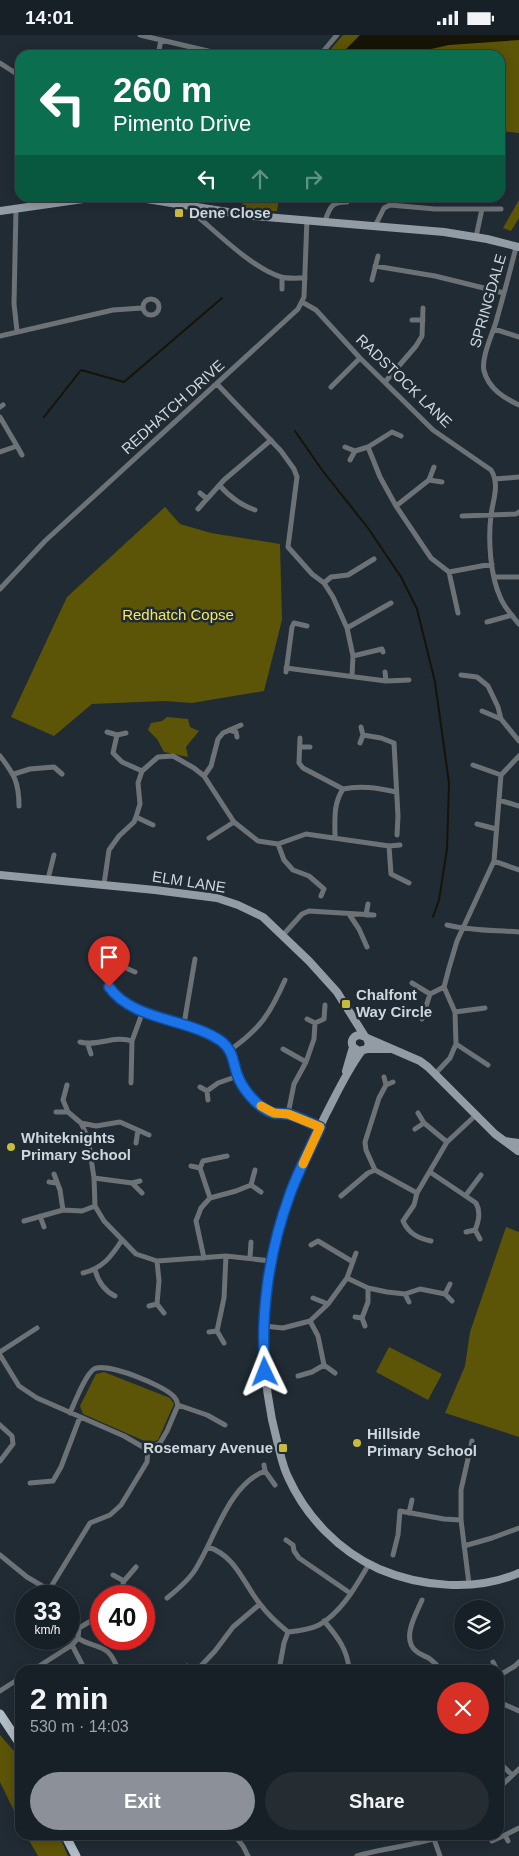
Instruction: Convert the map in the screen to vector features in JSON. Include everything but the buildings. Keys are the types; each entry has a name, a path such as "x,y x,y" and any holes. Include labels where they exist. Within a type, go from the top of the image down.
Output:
{"main road":[{"path":"0,1714 15,1736"},
{"path":"68,1840 76,1856"}],"street":[{"path":"140,35 203,50"},
{"path":"324,50 337,35"},
{"path":"159,50 161,41"},
{"path":"0,63 15,74"},
{"path":"0,211 60,202"},
{"path":"177,202 250,216 307,219 444,232 518,247"},
{"path":"325,221 330,208 337,202 347,202"},
{"path":"375,226 384,208 390,205 435,209 501,209"},
{"path":"16,208 14,304 16,331"},
{"path":"476,237 482,209"},
{"path":"196,215 267,271 282,278 305,278"},
{"path":"302,303 305,278 307,219"},
{"name":"SPRINGDALE","path":"518,247 487,348 484,370 491,386 504,398 519,405"},
{"path":"372,280 378,256"},
{"path":"375,266 435,276 504,293"},
{"path":"282,278 282,289"},
{"name":"RADSTOCK LANE","path":"302,303 316,310 360,358 433,430 487,466 495,479"},
{"name":"REDHATCH DRIVE","path":"0,589 45,541 291,317 302,303"},
{"path":"0,336 112,310 142,308"},
{"path":"385,382 416,346 422,336 423,308"},
{"path":"412,320 422,321"},
{"path":"494,329 519,337"},
{"path":"331,387 360,358"},
{"path":"217,384 281,451 294,469 297,477 288,547 312,574 324,583 333,597 347,628 353,656 352,676"},
{"path":"0,417 22,455"},
{"path":"392,425 392,432"},
{"path":"392,432 401,436"},
{"path":"346,447 355,451 368,447 392,432"},
{"path":"198,509 206,498 271,440"},
{"path":"0,452 16,446"},
{"path":"368,447 380,477 396,506 431,558 449,572 458,613"},
{"path":"350,460 355,451"},
{"path":"396,506 429,481 434,467"},
{"path":"519,477 495,479 496,491 489,543 500,599 519,624"},
{"path":"429,481 442,482"},
{"path":"220,486 244,507 255,510"},
{"path":"200,493 206,498"},
{"path":"462,516 518,515"},
{"path":"324,583 330,577 348,575 374,559"},
{"path":"449,572 492,564"},
{"path":"495,577 519,577"},
{"path":"450,607 457,605"},
{"path":"347,628 389,606"},
{"path":"487,622 512,615"},
{"path":"308,627 299,621 294,623 286,670 386,681 409,681"},
{"path":"353,656 382,649 383,652"},
{"path":"385,672 386,681"},
{"path":"461,675 476,677 488,686 498,707 501,719 519,741"},
{"path":"482,711 501,719"},
{"path":"204,775 211,766 218,739 223,733 241,725"},
{"path":"360,743 363,735 361,727"},
{"path":"228,730 236,732 237,737"},
{"path":"107,732 117,735 126,733"},
{"path":"117,735 113,753 122,762 142,771"},
{"path":"363,735 381,738 394,743 398,816 397,835"},
{"path":"300,738 299,763 303,768 343,789 356,786 374,787 396,792"},
{"path":"301,747 310,747"},
{"path":"0,756 14,774 19,791 19,806"},
{"path":"104,884 109,850 119,836 134,822 136,817 140,804 138,783 142,771 158,757 173,756 204,775 234,822 258,841 278,843 306,833 389,846 400,845"},
{"path":"435,1074 450,1058 456,1044 455,1012 444,987 457,941 494,861 501,775 519,756"},
{"path":"473,765 501,775"},
{"path":"14,774 30,769 54,767 62,774"},
{"path":"335,837 335,808 338,797 343,789"},
{"path":"499,799 519,806"},
{"path":"136,817 153,825"},
{"path":"210,838 234,822"},
{"path":"477,824 496,829"},
{"path":"278,843 284,860 292,870 308,876 324,889"},
{"path":"389,846 391,874"},
{"path":"48,879 54,855"},
{"path":"494,861 519,869"},
{"path":"385,878 391,874"},
{"path":"391,874 409,883"},
{"name":"ELM LANE","path":"0,875 104,884 218,898 238,905 263,917 283,935 337,992 362,1037"},
{"path":"324,889 331,887"},
{"path":"321,896 324,889"},
{"path":"366,915 368,904"},
{"path":"283,935 302,914 309,911 374,915"},
{"path":"349,914 359,929 367,947"},
{"path":"447,925 464,929 519,932"},
{"path":"184,1024 195,959"},
{"path":"135,972 114,963 109,987 116,997 142,1011 184,1024 222,1042 230,1050 238,1076 250,1095 261,1107 274,1113 288,1114 320,1127"},
{"path":"230,1050 261,1024 268,1007 285,981"},
{"path":"412,983 430,994"},
{"path":"422,1019 430,994 444,987"},
{"path":"315,1023 324,1019 326,1005"},
{"path":"455,1012 484,1008"},
{"path":"131,1083 132,1041 142,1011"},
{"path":"308,1019 315,1023"},
{"path":"288,1114 294,1085 306,1062 314,1039 315,1023"},
{"path":"344,1078 353,1047 352,1043 362,1037"},
{"path":"362,1037 420,1061 501,1140 519,1149"},
{"path":"362,1037 369,1043 344,1078 320,1127 289,1196 271,1261 264,1326 264,1362 269,1407 283,1463 288,1478 301,1501 320,1526 346,1549 369,1564 392,1575 422,1582 454,1585 489,1582 519,1573"},
{"path":"80,1042 88,1045 106,1040 126,1039 132,1041"},
{"path":"456,1044 488,1065"},
{"path":"88,1045 91,1054"},
{"path":"353,1047 356,1051 390,1049"},
{"path":"283,1049 306,1062"},
{"path":"207,1091 218,1083 238,1076"},
{"path":"384,1077 386,1085"},
{"path":"393,1082 386,1085 379,1098 365,1142 366,1150 375,1170 417,1193"},
{"path":"66,1085 63,1100 68,1111 81,1123 88,1138 94,1178 95,1206 104,1221 136,1254 157,1261 226,1256 271,1261"},
{"path":"200,1087 207,1091"},
{"path":"207,1091 208,1099"},
{"path":"56,1112 68,1111"},
{"path":"418,1113 424,1123 447,1142"},
{"path":"431,1241 416,1237 403,1221 414,1205 417,1193 447,1142 476,1115"},
{"path":"81,1123 96,1126 120,1122 149,1135"},
{"path":"415,1129 424,1123"},
{"path":"136,1143 138,1130"},
{"path":"210,1198 200,1168 203,1161 228,1156"},
{"path":"191,1166 200,1168"},
{"path":"251,1185 255,1170"},
{"path":"341,1196 368,1173 375,1170"},
{"path":"430,1172 476,1203 479,1209 475,1230 480,1239"},
{"path":"54,1174 60,1190 63,1210"},
{"path":"466,1195 481,1175"},
{"path":"94,1178 132,1183 140,1181"},
{"path":"48,1182 56,1183"},
{"path":"132,1183 142,1193"},
{"path":"204,1258 196,1221 201,1208 210,1198 251,1185"},
{"path":"251,1185 261,1191"},
{"path":"24,1221 63,1210 82,1211 95,1206"},
{"path":"40,1216 44,1227"},
{"path":"466,1232 475,1230"},
{"path":"317,1234 318,1241"},
{"path":"83,1273 95,1270 111,1257 122,1240"},
{"path":"311,1245 318,1241"},
{"path":"318,1241 354,1261"},
{"path":"250,1258 251,1242"},
{"path":"264,1326 284,1327 310,1321 328,1304 347,1278 356,1253"},
{"path":"224,1343 217,1331 224,1298 226,1256"},
{"path":"157,1261 159,1281 157,1304 164,1313"},
{"path":"95,1270 97,1279 110,1294 115,1296"},
{"path":"347,1278 368,1288 405,1294 420,1289 445,1295 452,1301"},
{"path":"445,1295 450,1284"},
{"path":"365,1326 362,1318 368,1301 368,1288"},
{"path":"405,1294 409,1303"},
{"path":"313,1298 328,1304"},
{"path":"149,1306 157,1304"},
{"path":"355,1317 362,1318"},
{"path":"310,1321 318,1336 324,1365 335,1373"},
{"path":"37,1328 0,1353 19,1386 36,1398 124,1436 148,1449"},
{"path":"209,1332 217,1331"},
{"path":"298,1377 303,1371 312,1372 324,1365"},
{"path":"70,1413 88,1376 94,1369 103,1367 140,1379 162,1389 175,1397 178,1405 168,1431 160,1443 148,1449"},
{"path":"178,1405 207,1415 225,1425"},
{"path":"30,1483 53,1481 61,1467 80,1417"},
{"path":"0,1425 12,1436 13,1444 0,1461"},
{"path":"469,1584 461,1520 461,1489 472,1441"},
{"path":"51,1585 90,1523 110,1515 121,1505 147,1462 148,1449"},
{"path":"264,1465 265,1471 276,1485"},
{"path":"168,1598 179,1592 194,1572 218,1525 238,1492 257,1474 265,1471"},
{"path":"409,1513 412,1500"},
{"path":"393,1555 398,1535 400,1511 461,1520"},
{"path":"464,1546 519,1528"},
{"path":"286,1540 293,1545 298,1558 350,1593"},
{"path":"293,1545 299,1542"},
{"path":"208,1547 230,1560 240,1572 260,1604 288,1632 305,1630 324,1621 337,1610 369,1564"},
{"path":"0,1555 27,1577 42,1585"},
{"path":"123,1585 136,1567"},
{"path":"112,1575 124,1581"},
{"path":"422,1600 410,1630 410,1639 413,1648 418,1653 431,1659 437,1665"},
{"path":"202,1665 233,1627 260,1604"},
{"path":"324,1621 343,1645 348,1665"},
{"path":"280,1665 288,1632"},
{"path":"80,1640 106,1650 116,1665"},
{"path":"41,1665 64,1650"},
{"path":"75,1650 82,1665"},
{"path":"504,1671 515,1666 519,1661"},
{"path":"0,1691 15,1681"},
{"path":"504,1704 519,1711"},
{"path":"504,1767 512,1775"},
{"path":"504,1783 519,1769"},
{"path":"508,1841 505,1835 519,1828"},
{"path":"239,1840 244,1846 248,1856"},
{"path":"357,1856 380,1849 429,1840"},
{"path":"434,1840 440,1856"}],"green space":[{"path":"343,35 519,35 519,133 505,132 505,50 330,50"},
{"path":"519,200 519,218 511,231 503,228"},
{"path":"243,202 278,202 277,211 240,211"},
{"name":"Redhatch Copse","path":"165,507 180,524 211,533 280,544 282,620 264,691 192,703 164,701 92,704 54,736 11,717 67,597"},
{"path":"167,717 188,719 190,727 199,731 186,747 188,757 164,752 157,739 148,730 151,723 162,721"},
{"path":"506,1227 519,1232 519,1437 445,1413 465,1366 470,1332"},
{"path":"389,1347 442,1374 428,1400 376,1372"},
{"path":"104,1372 170,1398 174,1404 158,1440 149,1443 83,1414 80,1406 96,1374"},
{"path":"0,1735 15,1752 15,1813 0,1782"},
{"path":"29,1840 61,1840 68,1856 38,1856"}],"shaded area":[{"path":"360,35 519,35 519,40 449,45 426,50 345,50"}],"waterway":[{"path":"44,417 81,370 124,382 222,298"},
{"path":"295,431 322,470 368,528 401,577 417,609 435,682 449,783 447,849 439,900 433,917"}],"slow traffic":[{"path":"261,1106 274,1113 288,1114 320,1127 303,1164"}],"place":[{"name":"Dene Close","path":"179,213"},
{"name":"Chalfont Way Circle","path":"346,1004"},
{"name":"Whiteknights Primary School","path":"11,1147"},
{"name":"Hillside Primary School","path":"357,1443"},
{"name":"Rosemary Avenue","path":"283,1448"}],"route":[{"path":"109,987 116,997 127,1004 142,1011 184,1024 222,1042 230,1050 238,1076 250,1095 261,1107 274,1113 288,1114 320,1127 289,1196 271,1261 265,1309 265,1372"}]}
